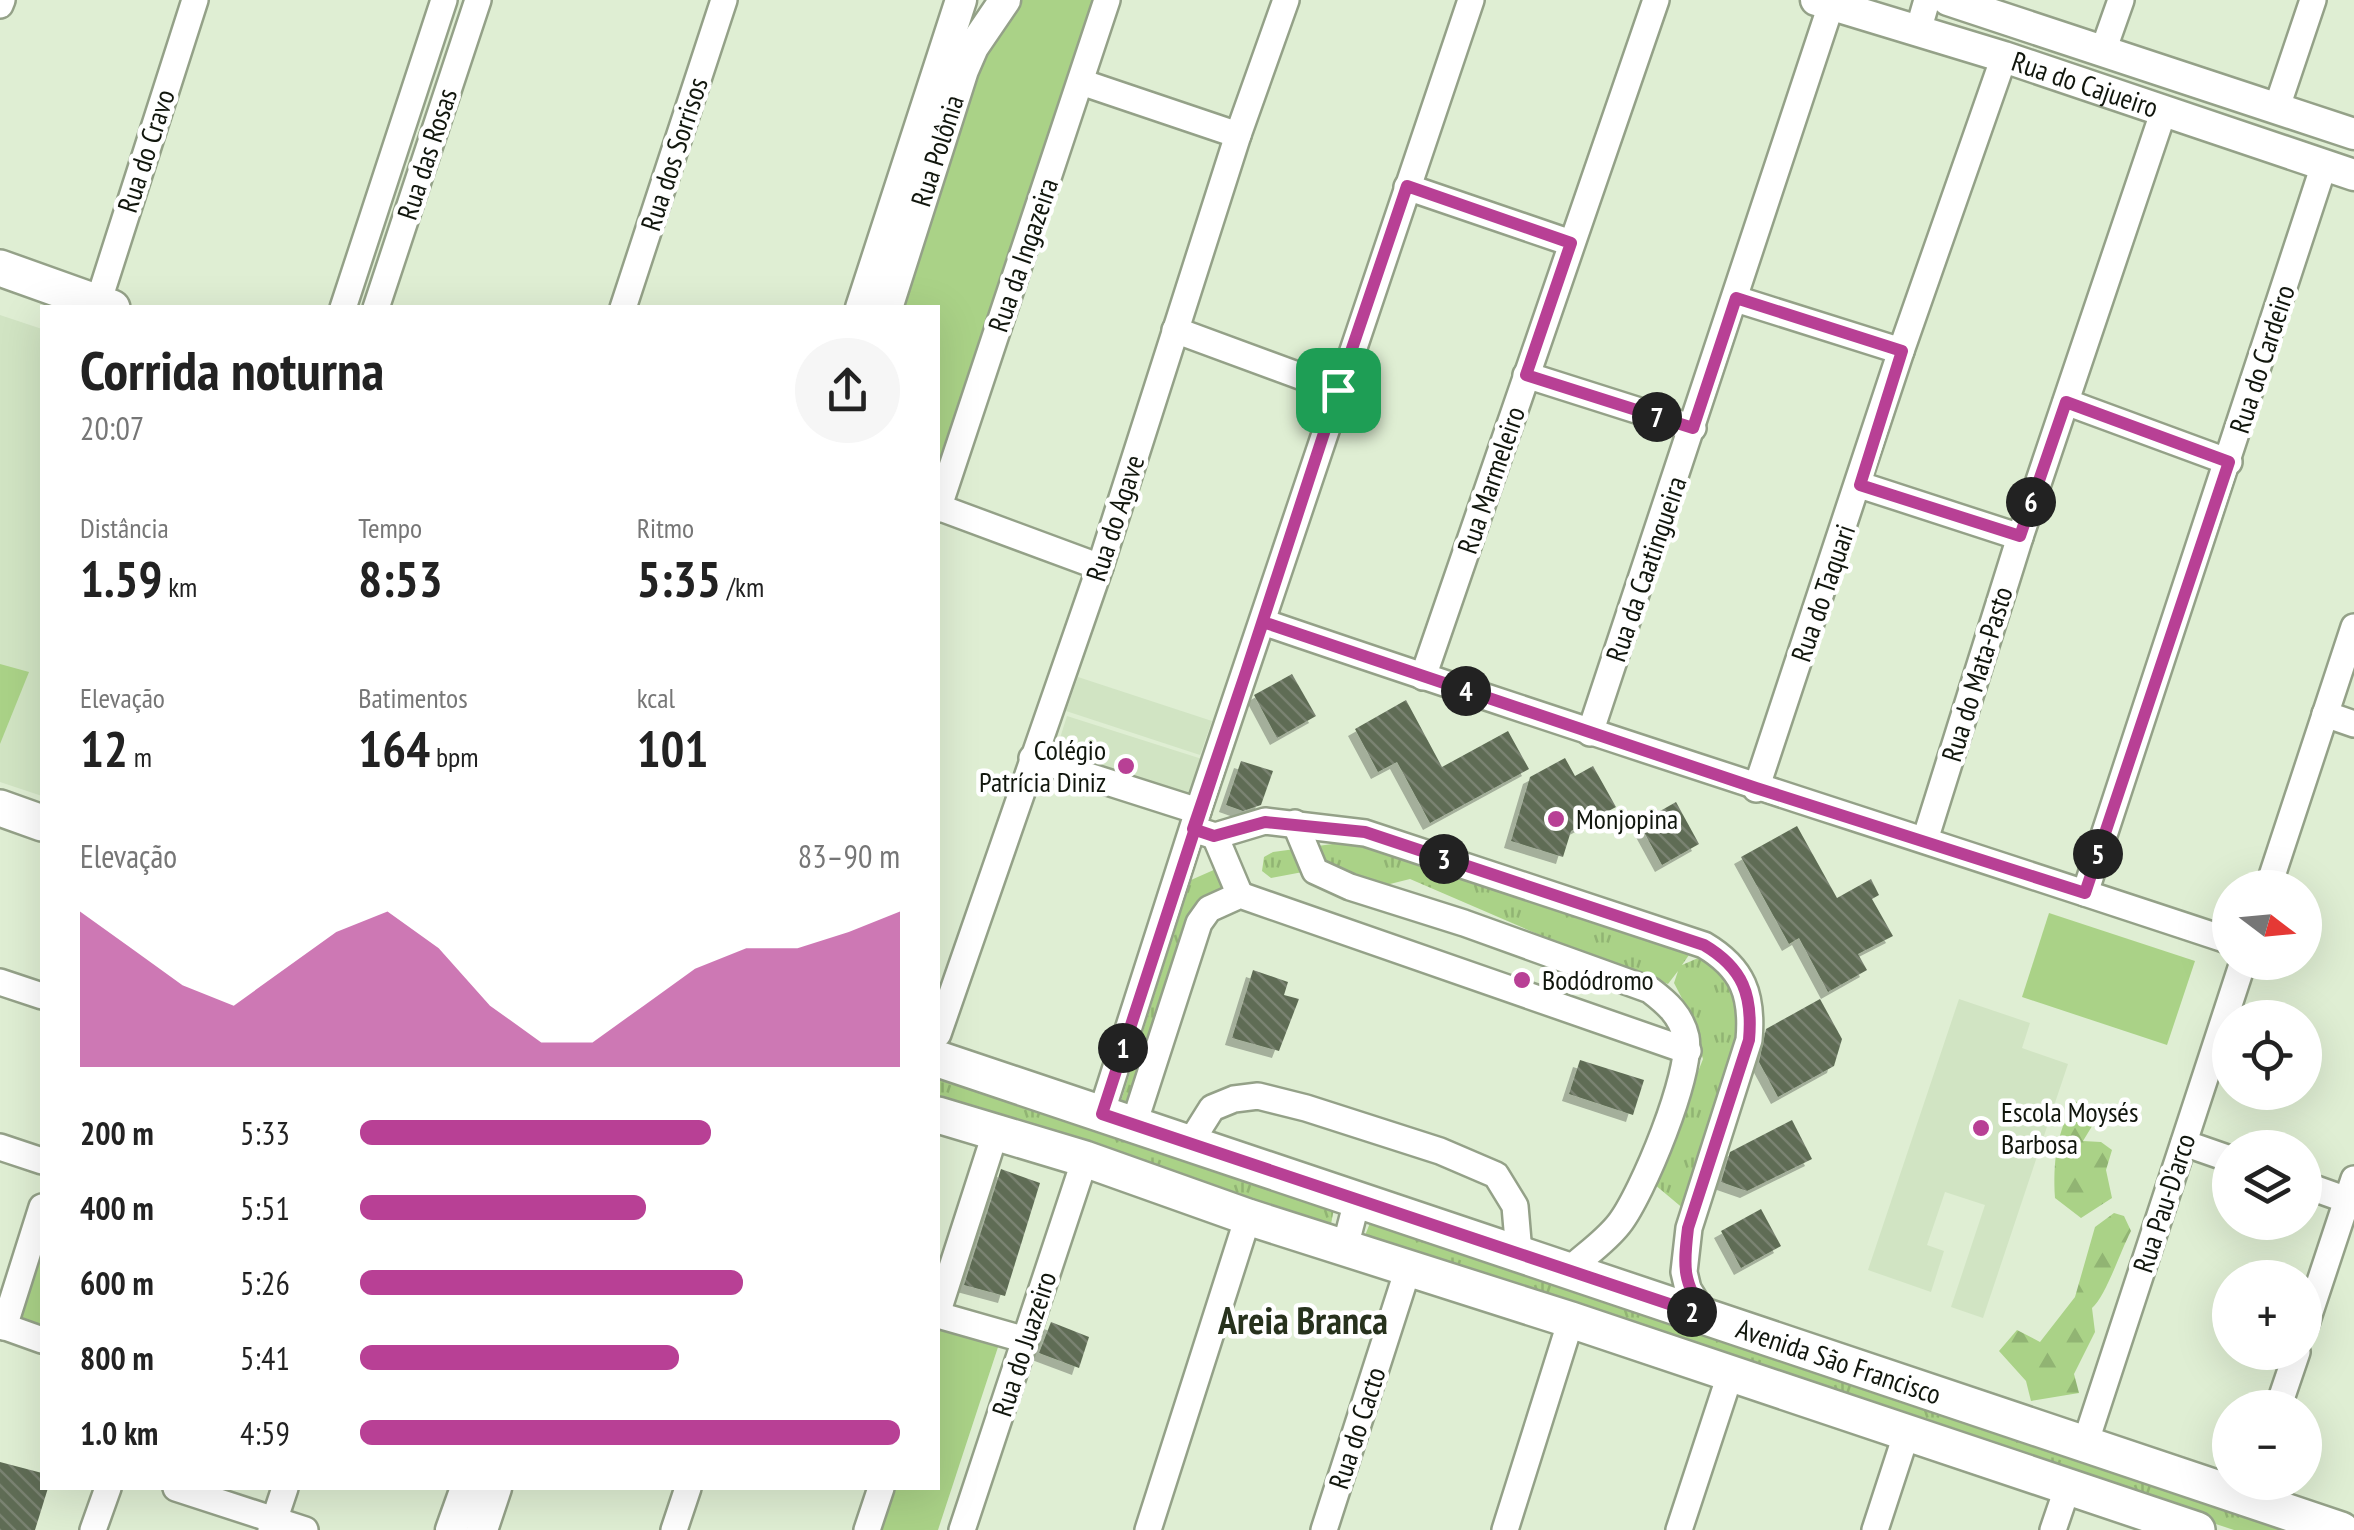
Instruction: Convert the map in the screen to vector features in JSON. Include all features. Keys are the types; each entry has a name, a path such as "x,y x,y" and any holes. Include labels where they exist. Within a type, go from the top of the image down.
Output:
{"main road":[{"path":"0,268 105,305"},
{"path":"0,808 40,822"},
{"name":"Avenida São Francisco","path":"940,1060 2085,1444 2212,1479"},
{"name":"Avenida São Francisco","path":"940,1116 1085,1159 1248,1217 1570,1320 2197,1530"},
{"name":"Avenida São Francisco","path":"2274,1500 2341,1530"}],"street":[{"name":"Rua do Cravo","path":"105,305 195,0"},
{"name":"Rua das Rosas","path":"344,305 444,0"},
{"name":"Rua das Rosas","path":"377,305 478,0"},
{"name":"Rua dos Sorrisos","path":"625,305 724,0"},
{"name":"Rua Polônia","path":"862,305 961,0"},
{"name":"Rua Polônia","path":"888,305 963,70 972,47 1004,0"},
{"name":"Rua da Ingazeira","path":"940,502 1107,0"},
{"name":"Rua do Agave","path":"940,1028 1100,566 1238,135 1286,0"},
{"path":"1118,1119 1263,622 1470,0"},
{"name":"Rua Marmeleiro","path":"1423,677 1656,0"},
{"path":"1918,30 1927,0"},
{"name":"Rua do Cajueiro","path":"1948,0 2354,134"},
{"path":"2103,51 2121,0"},
{"path":"2276,110 2313,0"},
{"name":"Rua do Cajueiro","path":"1824,2 2004,57 2354,175"},
{"name":"Rua da Caatingueira","path":"1590,733 1736,298 1824,2"},
{"name":"Rua do Taquari","path":"1756,788 2004,57"},
{"path":"1081,82 1238,135"},
{"name":"Rua do Mata-Pasto","path":"1925,840 2020,536 2164,110"},
{"name":"Rua do Cardeiro","path":"2085,893 2324,166"},
{"path":"1407,186 1571,243"},
{"path":"1736,298 1902,351"},
{"path":"1175,330 1338,390"},
{"path":"1526,375 1693,428"},
{"path":"2066,402 2229,462"},
{"path":"1860,485 2020,536"},
{"path":"940,509 1100,566"},
{"path":"1263,622 2212,936"},
{"path":"2274,870 2354,626"},
{"path":"2325,714 2354,724"},
{"path":"1032,758 1202,825 1295,823 1365,832 1704,945 1734,967 1752,1012 1749,1040 1688,1228 1685,1254 1688,1289 1705,1316"},
{"path":"1295,823 1315,872 1650,990 1670,1004 1680,1018 1688,1051 1682,1079 1638,1193 1608,1236 1568,1270"},
{"path":"1202,825 1240,895 1688,1051"},
{"path":"1118,1119 1198,923 1209,909 1240,895"},
{"name":"Rua Pau-D'arco","path":"2085,1444 2237,980"},
{"path":"0,982 40,995"},
{"path":"1190,1144 1212,1108 1234,1099 1258,1096 1440,1151 1496,1175 1515,1206 1519,1253"},
{"path":"940,1307 995,1134"},
{"path":"2184,1144 2212,1154"},
{"path":"0,1147 40,1160"},
{"name":"Rua do Juazeiro","path":"962,1530 1085,1159"},
{"path":"2322,1187 2351,1190 2322,1276"},
{"path":"1345,1246 1358,1201"},
{"path":"40,1213 2,1326 40,1339"},
{"path":"1148,1530 1248,1217"},
{"name":"Rua do Cacto","path":"1324,1530 1408,1269"},
{"path":"940,1314 1026,1340"},
{"path":"1504,1530 1570,1320"},
{"path":"1679,1530 1730,1375"},
{"path":"1875,1530 1907,1432"},
{"path":"2054,1530 2068,1486"},
{"path":"93,1530 107,1490"},
{"path":"181,1490 272,1525 305,1530"},
{"path":"272,1525 284,1490"},
{"path":"451,1530 465,1490"},
{"path":"482,1530 495,1490"},
{"path":"674,1530 687,1490"},
{"path":"867,1530 880,1490"}],"shaded area":[{"path":"0,315 40,328 40,795 0,782"},
{"path":"1078,677 1212,721 1200,755 1066,711"},
{"name":"Colégio Patrícia Diniz","path":"1067,716 1202,759 1184,816 1049,773"},
{"name":"Escola Moysés Barbosa","path":"1959,999 2030,1023 2022,1048 2068,1064 1983,1318 1951,1307 1985,1205 1945,1192 1927,1245 1944,1251 1931,1292 1868,1270"}],"green space":[{"path":"1004,0 1105,0 940,480 940,305 896,305 976,47"},
{"path":"0,664 29,672 0,744"},
{"path":"1362,840 1691,952 1682,965 1705,955 1720,969 1737,998 1735,1042 1685,1210 1654,1184 1703,1059 1687,1008 1674,983 1678,971 1668,984 1563,945 1410,879 1386,885 1324,868 1271,878 1262,871 1264,857 1273,852"},
{"path":"1234,861 1248,883 1195,910 1176,952 1131,1111 1119,1107 1191,880"},
{"path":"2049,913 2195,961 2167,1045 2022,997"},
{"path":"940,1076 1334,1209 1329,1234 940,1105"},
{"path":"2075,1101 2100,1113 2083,1141 2101,1142 2112,1150 2106,1170 2112,1198 2081,1218 2055,1198 2057,1148"},
{"path":"2114,1213 2124,1216 2131,1231 2108,1284 2092,1308 2095,1332 2074,1374 2079,1393 2031,1401 2026,1381 1999,1351 2017,1330 2040,1342 2075,1297 2095,1227"},
{"path":"1372,1218 2212,1496 2212,1500 2225,1500 2316,1530 2234,1530 1362,1243"},
{"path":"40,1249 40,1324 12,1315"},
{"path":"940,1328 999,1344 938,1530 870,1530 883,1490 940,1490"}],"building":[{"path":"1292,674 1316,716 1277,738 1254,695"},
{"path":"1406,700 1442,767 1508,731 1529,769 1430,823 1397,762 1378,772 1355,729"},
{"name":"Monjopina","path":"1565,758 1575,776 1593,766 1616,807 1571,831 1563,857 1511,841 1530,777"},
{"path":"1241,761 1273,771 1261,805 1243,811 1226,805"},
{"path":"1676,802 1699,844 1662,865 1639,823"},
{"path":"1797,826 1837,898 1871,879 1879,895 1872,899 1893,936 1858,954 1867,970 1828,992 1799,938 1789,944 1741,857"},
{"path":"1253,970 1288,982 1284,995 1299,999 1279,1051 1232,1038"},
{"path":"1820,999 1842,1039 1834,1066 1778,1097 1759,1062 1766,1029"},
{"path":"1580,1060 1644,1080 1633,1115 1569,1094"},
{"path":"1792,1120 1812,1159 1747,1191 1721,1182 1730,1152"},
{"path":"1001,1169 1040,1183 1005,1296 964,1285"},
{"path":"1761,1209 1781,1246 1741,1268 1721,1231"},
{"path":"1051,1322 1089,1337 1079,1368 1039,1353"},
{"path":"0,1462 40,1472 40,1490 47,1490 35,1530 0,1530"}],"place":[{"name":"Colégio Patrícia Diniz","path":"1126,766"},
{"name":"Monjopina","path":"1556,819"},
{"name":"Bodódromo","path":"1522,980"},
{"name":"Escola Moysés Barbosa","path":"1981,1128"}],"district":[{"name":"Areia Branca","path":"1303,1321"}],"route":[{"path":"1407,186 1571,243 1526,375 1693,428 1736,298 1902,351 1860,485 2020,536 2066,402 2229,462 2085,893 1756,788 1263,622 1193,829 1214,836 1265,822 1365,832 1704,945 1734,967 1752,1012 1749,1040 1688,1228 1685,1254 1688,1289 1705,1316 1102,1114 1198,811 1338,390 1407,186"}]}
